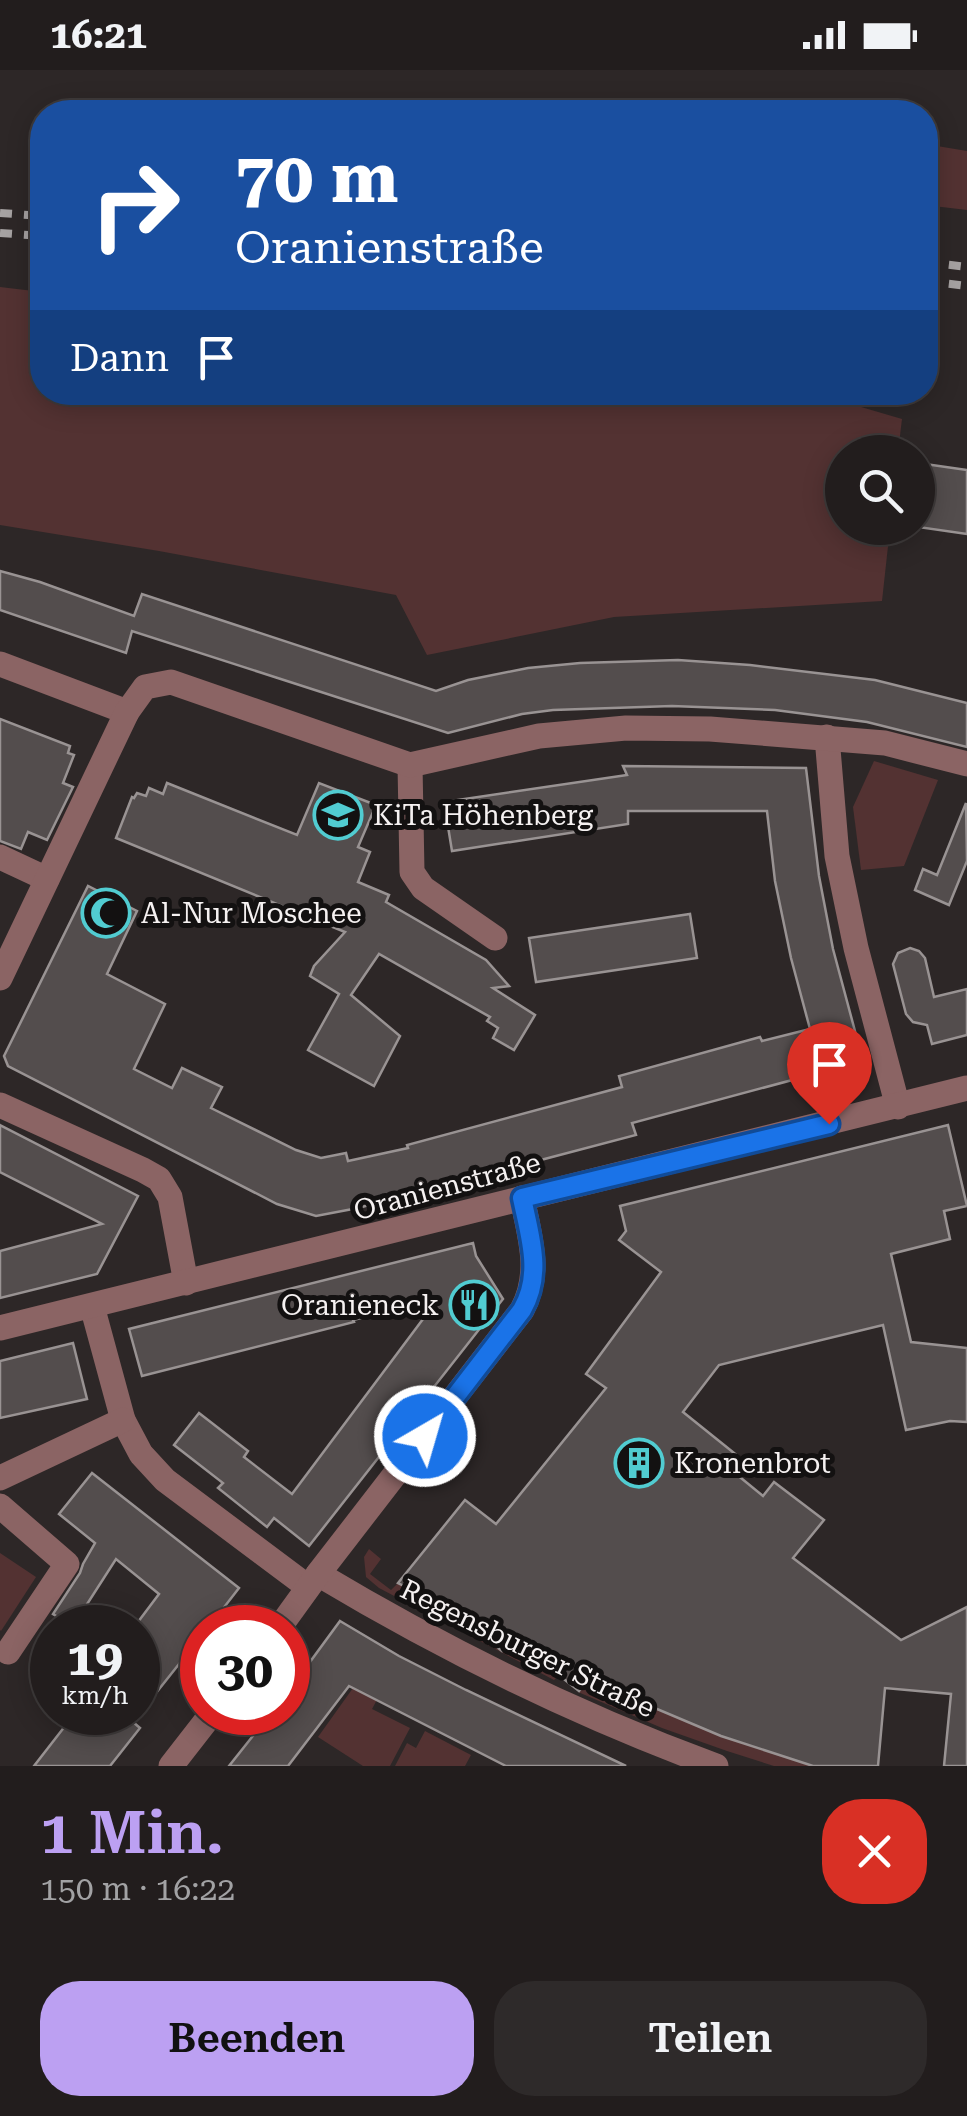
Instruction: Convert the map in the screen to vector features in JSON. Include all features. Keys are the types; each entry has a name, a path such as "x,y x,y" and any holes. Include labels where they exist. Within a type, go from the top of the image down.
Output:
{"street":[{"path":"0,664 127,712"},
{"path":"0,978 127,712 144,687 171,682 410,765 539,736 626,728 710,729 885,743 967,764"},
{"path":"826,738 841,874 856,948 898,1107"},
{"path":"410,765 412,872 423,888 495,938"},
{"path":"0,857 47,879"},
{"name":"Oranienstraße","path":"0,1328 967,1088"},
{"path":"0,1105 158,1179 170,1198 186,1283"},
{"path":"296,1605 526,1303 534,1262 522,1198"},
{"name":"Regensburger Straße","path":"92,1306 123,1420 141,1454 166,1480 313,1581 550,1698 716,1766"},
{"path":"0,1478 123,1420"},
{"path":"0,1506 67,1564 8,1652"},
{"path":"171,1766 195,1735"}],"shaded area":[{"path":"938,146 967,151 967,210 938,207"},
{"path":"0,287 30,291 30,405 854,405 902,419 900,435 825,435 825,545 888,545 882,601 614,617 427,655 396,595 0,525"},
{"path":"874,761 938,780 904,866 861,870 853,807"},
{"path":"369,1549 381,1559 370,1574 391,1590 398,1583 436,1602 502,1651 508,1644 536,1666 541,1661 559,1675 554,1680 379,1588 366,1577 364,1557"},
{"path":"0,1553 36,1577 1,1631 0,1630"},
{"path":"598,1684 721,1736 813,1766 774,1766 662,1728 578,1692 583,1686 592,1692"},
{"path":"353,1688 369,1696 373,1691 380,1694 372,1709 410,1728 390,1766 363,1766 318,1737"},
{"path":"425,1731 471,1755 465,1766 395,1766 407,1743 416,1748"}],"building":[{"path":"935,465 967,470 967,534 935,529"},
{"path":"0,571 134,616 142,594 436,691 528,668 678,660 875,680 967,703 967,747 867,722 775,710 672,706 553,710 448,733 132,631 126,653 0,610"},
{"path":"0,719 70,746 68,753 74,755 63,783 73,787 47,840 28,832 21,849 0,841"},
{"path":"623,766 806,768 819,876 833,949 863,1061 632,1123 636,1135 316,1216 277,1204 8,1066 4,1056 88,886 137,911 107,974 165,1004 134,1069 172,1088 182,1068 222,1087 211,1108 296,1150 321,1158 346,1153 348,1161 408,1148 407,1145 622,1087 619,1076 760,1037 762,1041 810,1029 775,881 767,811 628,811 628,824 452,851 444,802 627,775"},
{"path":"167,783 297,835 319,783 376,805 358,847 370,852 358,882 389,895 386,902 486,960 509,986 493,988 535,1015 514,1050 493,1038 498,1028 487,1021 490,1017 379,954 351,995 400,1036 374,1086 308,1050 339,994 310,976 314,966 345,932 116,838 132,797 137,793 146,796 149,788 163,794"},
{"path":"966,803 967,861 949,905 915,890 923,869 937,875"},
{"path":"690,914 697,958 536,982 529,938"},
{"path":"910,948 925,958 934,997 967,989 967,1035 932,1044 927,1025 913,1022 906,1014 893,964 898,953"},
{"path":"0,1125 138,1196 97,1274 0,1298 0,1251 102,1224 0,1172"},
{"name":"Kronenbrot","path":"948,1125 967,1206 944,1211 950,1239 891,1254 911,1342 967,1348 967,1422 950,1421 906,1430 883,1325 719,1365 683,1412 739,1457 730,1469 763,1496 774,1482 824,1520 793,1558 901,1640 967,1607 967,1766 944,1766 951,1694 885,1688 878,1766 813,1766 721,1736 598,1684 592,1693 583,1686 579,1691 541,1661 536,1667 508,1644 502,1651 436,1602 398,1583 465,1500 496,1524 606,1388 586,1374 661,1272 619,1240 626,1231 620,1206"},
{"path":"473,1243 476,1256 503,1299 309,1546 274,1518 267,1527 218,1488 223,1483 174,1445 199,1413 248,1451 244,1457 292,1494 438,1299 142,1376 129,1329"},
{"path":"73,1343 87,1399 0,1418 0,1361"},
{"path":"92,1473 239,1588 226,1605 180,1605 180,1663 160,1688 160,1605 151,1605 159,1594 116,1559 86,1605 59,1605 95,1543 59,1514"},
{"path":"340,1621 466,1690 626,1766 506,1766 349,1686 288,1766 229,1766 254,1735 310,1735 310,1662"},
{"path":"58,1735 134,1735 110,1766 34,1766"}],"railway":[{"path":"0,213 30,215"},
{"path":"0,233 30,235"},
{"path":"938,264 967,267"},
{"path":"938,283 967,286"}],"place":[{"name":"KiTa Höhenberg","path":"338,815"},
{"name":"Al-Nur Moschee","path":"106,913"},
{"name":"Oranieneck","path":"474,1305"},
{"name":"Kronenbrot","path":"639,1463"}],"route":[{"path":"425,1436 530,1295 534,1262 522,1198 829,1124"}]}
